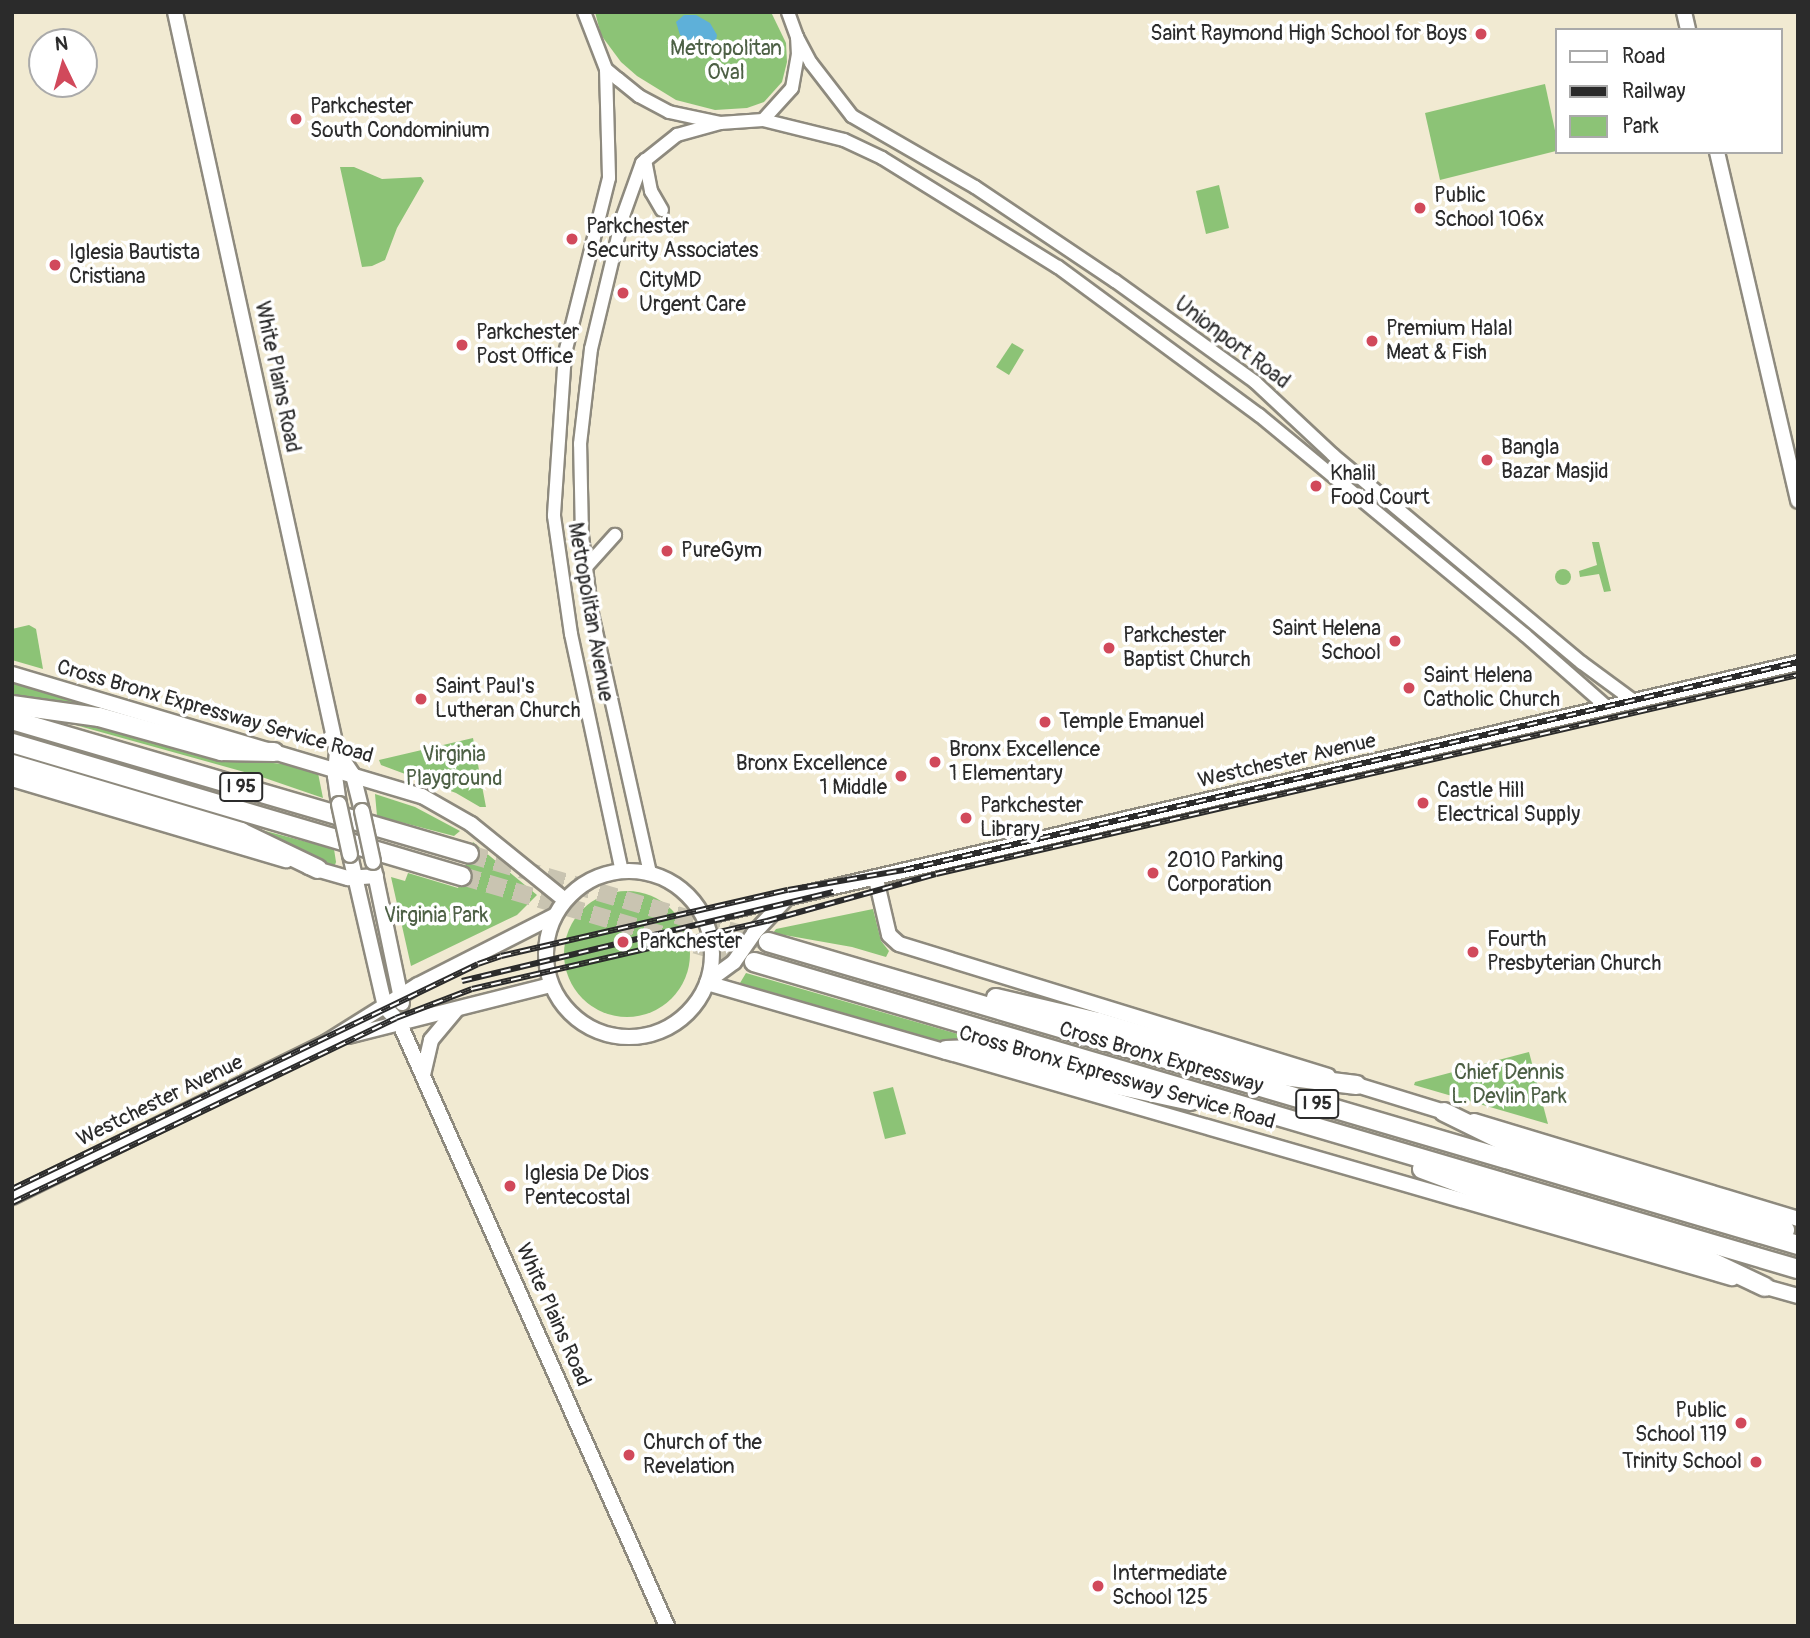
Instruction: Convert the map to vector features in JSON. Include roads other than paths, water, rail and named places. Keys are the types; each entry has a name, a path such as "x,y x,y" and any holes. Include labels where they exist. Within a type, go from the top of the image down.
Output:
{"highway":[{"path":"12,705 99,717 221,751 274,752"},
{"name":"I 95","path":"12,720 469,854"},
{"name":"I 95","path":"12,743 462,876"},
{"path":"12,764 241,832 318,869"},
{"name":"Cross Bronx Expressway","path":"768,942 1798,1245"},
{"name":"Cross Bronx Expressway","path":"754,962 1798,1269"},
{"path":"837,963 1086,1019 1283,1076 1356,1084"},
{"path":"946,1050 974,1049 998,1053 1123,1087 1284,1118"},
{"path":"1444,1112 1505,1142 1714,1203 1798,1235"},
{"path":"1359,1140 1464,1186 1701,1258 1765,1287"}],"main road":[{"name":"White Plains Road","path":"175,12 337,751 335,769 339,804 385,1007 399,1022 667,1626"},
{"path":"1717,154 1798,501"},
{"name":"Westchester Avenue","path":"704,917 1798,663"},
{"name":"Cross Bronx Expressway Service Road","path":"12,674 422,796 448,808 513,856 565,900"},
{"name":"White Plains Road","path":"337,751 353,775 362,811 402,996 399,1022"},
{"path":"12,779 318,869 356,878 374,869"},
{"path":"622,871 650,873 681,888 704,917 712,946 707,982 696,1003 680,1020 654,1033 629,1037 600,1032 579,1021 565,1007 551,985 545,951 554,916 565,900 590,880 622,871"},
{"path":"876,879 889,935 899,944 1798,1219"},
{"path":"707,982 734,962 754,933 786,899"},
{"name":"Westchester Avenue","path":"12,1197 327,1042 438,974 554,916"},
{"name":"Cross Bronx Expressway Service Road","path":"707,982 1798,1296"},
{"name":"Westchester Avenue","path":"327,1042 551,985"},
{"path":"422,1075 431,1040 457,1010"}],"street":[{"path":"584,12 606,68 639,96 660,108 720,123 763,120 792,88 798,55 797,37 788,12"},
{"name":"Unionport Road","path":"797,37 811,63 852,116 975,187 1259,386 1333,455 1582,663 1635,702"},
{"name":"Metropolitan Avenue","path":"606,68 608,178 565,353 554,516 570,634 622,871"},
{"name":"Unionport Road","path":"763,120 844,140 883,158 1058,267 1214,380 1525,635 1608,708"},
{"name":"Metropolitan Avenue","path":"650,873 591,608 582,536 580,443 588,366 623,216 635,178 645,160 677,135 720,123"},
{"path":"645,160 652,191 662,210"},
{"path":"1013,239 1026,221"},
{"path":"587,566 615,535"}],"water":[{"path":"684,15 696,15 710,23 717,35 715,46 700,48 680,35 676,22"}],"tunnel":[{"path":"469,854 764,941"},
{"path":"462,876 751,961"}],"railway":[{"path":"12,1189 478,964 501,956 788,890 904,870 1798,662"},
{"path":"12,1203 396,1018 472,989 767,921 936,874 1798,675"},
{"path":"462,981 833,892"}],"place":[{"name":"Saint Raymond High School for Boys","path":"1481,34"},
{"name":"Parkchester South Condominium","path":"296,119"},
{"name":"Public School 106x","path":"1420,208"},
{"name":"Parkchester Security Associates","path":"572,239"},
{"name":"Iglesia Bautista Cristiana","path":"55,265"},
{"name":"CityMD Urgent Care","path":"623,293"},
{"name":"Premium Halal Meat & Fish","path":"1372,341"},
{"name":"Parkchester Post Office","path":"462,345"},
{"name":"Bangla Bazar Masjid","path":"1487,460"},
{"name":"Khalil Food Court","path":"1316,486"},
{"name":"PureGym","path":"667,551"},
{"name":"Saint Helena School","path":"1395,641"},
{"name":"Parkchester Baptist Church","path":"1109,648"},
{"name":"Saint Helena Catholic Church","path":"1409,688"},
{"name":"Saint Paul's Lutheran Church","path":"421,699"},
{"name":"Temple Emanuel","path":"1045,722"},
{"name":"Bronx Excellence 1 Elementary","path":"935,762"},
{"name":"Bronx Excellence 1 Middle","path":"901,776"},
{"name":"Castle Hill Electrical Supply","path":"1423,803"},
{"name":"Parkchester Library","path":"966,818"},
{"name":"2010 Parking Corporation","path":"1153,873"},
{"name":"Parkchester","path":"623,942"},
{"name":"Fourth Presbyterian Church","path":"1473,952"},
{"name":"Iglesia De Dios Pentecostal","path":"510,1186"},
{"name":"Public School 119","path":"1741,1423"},
{"name":"Church of the Revelation","path":"629,1455"},
{"name":"Trinity School","path":"1756,1462"},
{"name":"Intermediate School 125","path":"1098,1586"}],"park label":[{"name":"Metropolitan Oval","path":"726,61"},
{"name":"Virginia Playground","path":"454,767"},
{"name":"Virginia Park","path":"436,916"},
{"name":"Chief Dennis L. Devlin Park","path":"1509,1085"}]}
